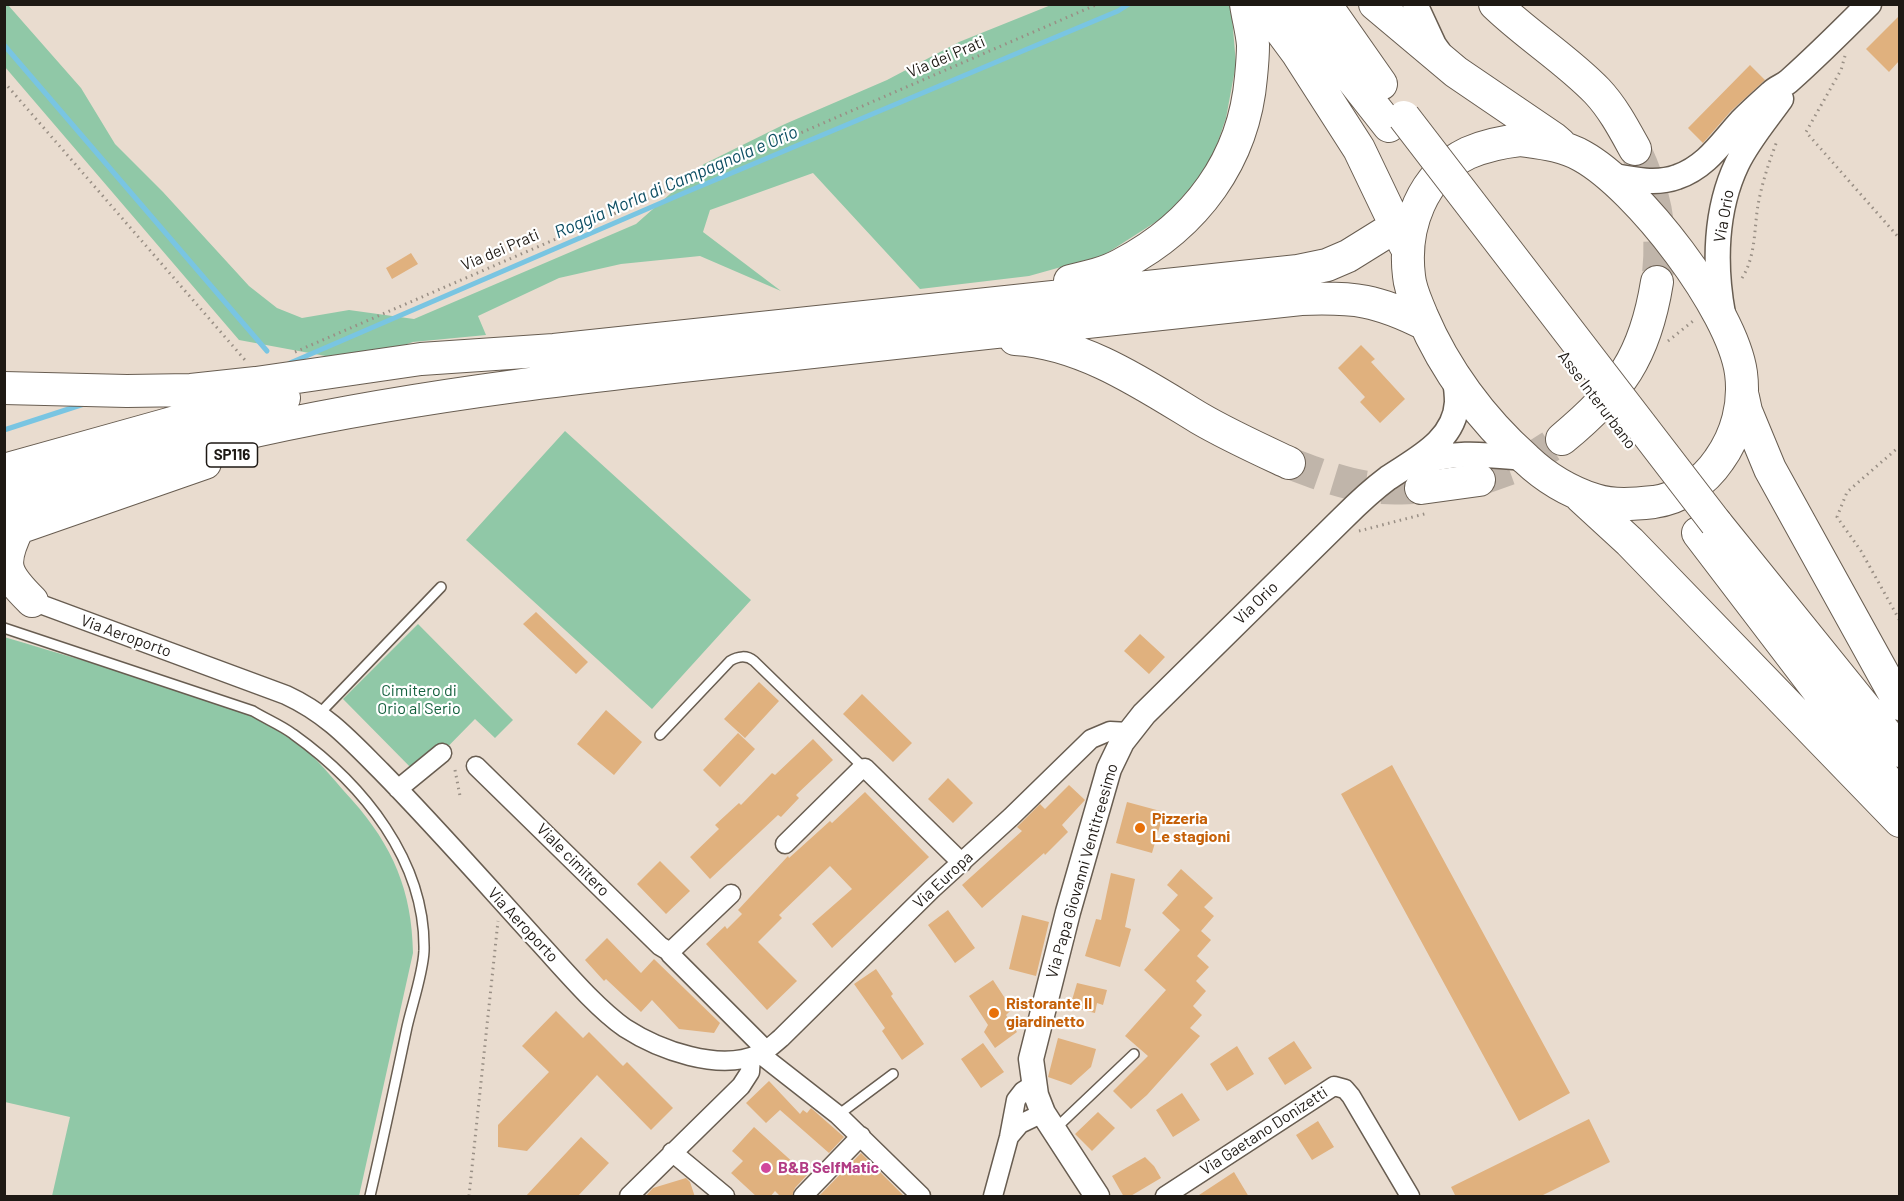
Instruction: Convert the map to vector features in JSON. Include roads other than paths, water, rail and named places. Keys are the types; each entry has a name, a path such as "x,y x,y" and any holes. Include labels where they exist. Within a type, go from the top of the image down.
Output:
{"highway":[{"path":"854,318 926,299 1054,284 1094,275 1121,265 1183,222 1225,168 1240,133 1249,101 1253,45 1246,4"},
{"path":"1261,4 1336,111 1406,230 1411,285 1425,324 1455,378 1486,417 1524,458 1575,492 1598,501 1619,504 1659,501 1680,494 1703,481 1723,455 1735,431 1742,393"},
{"name":"Asse Interurbano","path":"1293,4 1397,122 1707,528 1899,797"},
{"name":"Asse Interurbano","path":"1325,4 1397,122"},
{"path":"1375,4 1456,72 1553,138 1562,147"},
{"path":"1495,4 1575,70 1599,93 1635,149"},
{"path":"4,388 191,390 421,359 554,350 1298,271 1327,265 1406,230 1425,191 1448,166 1467,153 1500,143 1520,140 1562,147 1581,155 1631,194 1668,238 1702,286 1725,326 1736,352 1746,411 1770,469 1899,705"},
{"path":"1562,439 1604,401 1628,370 1641,347 1657,282"},
{"path":"961,335 1301,299 1341,298 1384,305 1425,324"},
{"path":"961,335 1024,339 1100,362 1247,443 1289,463"},
{"name":"SP116","path":"18,599 5,563 9,542 9,521 223,457 428,406 465,393 636,371 961,335"},
{"path":"4,470 183,420 272,400 350,384 554,350"},
{"path":"1426,500 1479,480"},
{"path":"1575,492 1630,542 1899,821"},
{"name":"Asse Interurbano","path":"1707,528 1899,751"}],"street":[{"path":"1415,4 1434,45 1456,72"},
{"name":"Via Orio","path":"1609,175 1638,180 1658,180 1675,178 1695,169 1707,160 1742,120 1774,90 1785,85 1869,4"},
{"name":"Via Orio","path":"1725,326 1717,260 1724,199 1737,165 1750,142 1782,98 1785,85"},
{"name":"Via Orio","path":"1129,732 1144,714 1370,492 1427,453 1448,430 1454,419 1457,402 1455,378"},
{"name":"Via Orio","path":"1388,478 1428,460 1449,455 1524,458"},
{"name":"Via Aeroporto","path":"18,599 286,695 320,713 339,728 567,972 623,1026 655,1045 678,1053 716,1059 759,1054"},
{"name":"Via Europa","path":"759,1054 781,1038 932,889 1091,739 1110,731 1129,732"},
{"name":"Via Papa Giovanni Ventitreesimo","path":"1097,1197 1048,1122 1034,1084 1031,1059 1062,934 1109,769 1129,732"},
{"path":"398,789 442,753"},
{"name":"Viale cimitero","path":"476,766 660,946 670,952 671,956 759,1054 838,1114 921,1197"},
{"path":"785,844 864,768 962,863"},
{"path":"670,952 731,894"},
{"path":"629,1197 741,1086 759,1054"},
{"path":"993,1197 1016,1100 1023,1091 1034,1084"},
{"name":"Via Gaetano Donizetti","path":"1165,1197 1334,1086 1345,1089 1352,1096 1405,1194"},
{"path":"1009,1137 1020,1124 1048,1122"},
{"path":"803,1197 861,1136"},
{"path":"672,1152 724,1197"}],"lane":[{"path":"320,713 441,587"},
{"path":"4,628 253,711 291,732 320,755 354,788 382,821 412,877 421,907 424,954 370,1197"},
{"path":"660,735 730,661 746,657 754,661 864,768"},
{"path":"1048,1122 1134,1054"},
{"path":"838,1114 893,1074"}],"waterway":[{"name":"Roggia Morla di Campagnola e Orio","path":"290,363 684,193 1118,11 1129,4"},
{"path":"4,45 267,351"},
{"name":"Roggia Morla di Campagnola e Orio","path":"4,430 84,404"}],"tunnel":[{"path":"1635,149 1653,198 1659,230 1657,282"},
{"path":"1479,480 1521,465 1562,439"},
{"path":"1289,463 1358,485 1421,488"}],"place":[{"name":"Pizzeria Le stagioni","path":"1140,828"},
{"name":"Ristorante Il giardinetto","path":"994,1013"},
{"name":"B&B SelfMatic","path":"766,1168"}],"park label":[{"name":"Cimitero di Orio al Serio","path":"419,700"}]}
